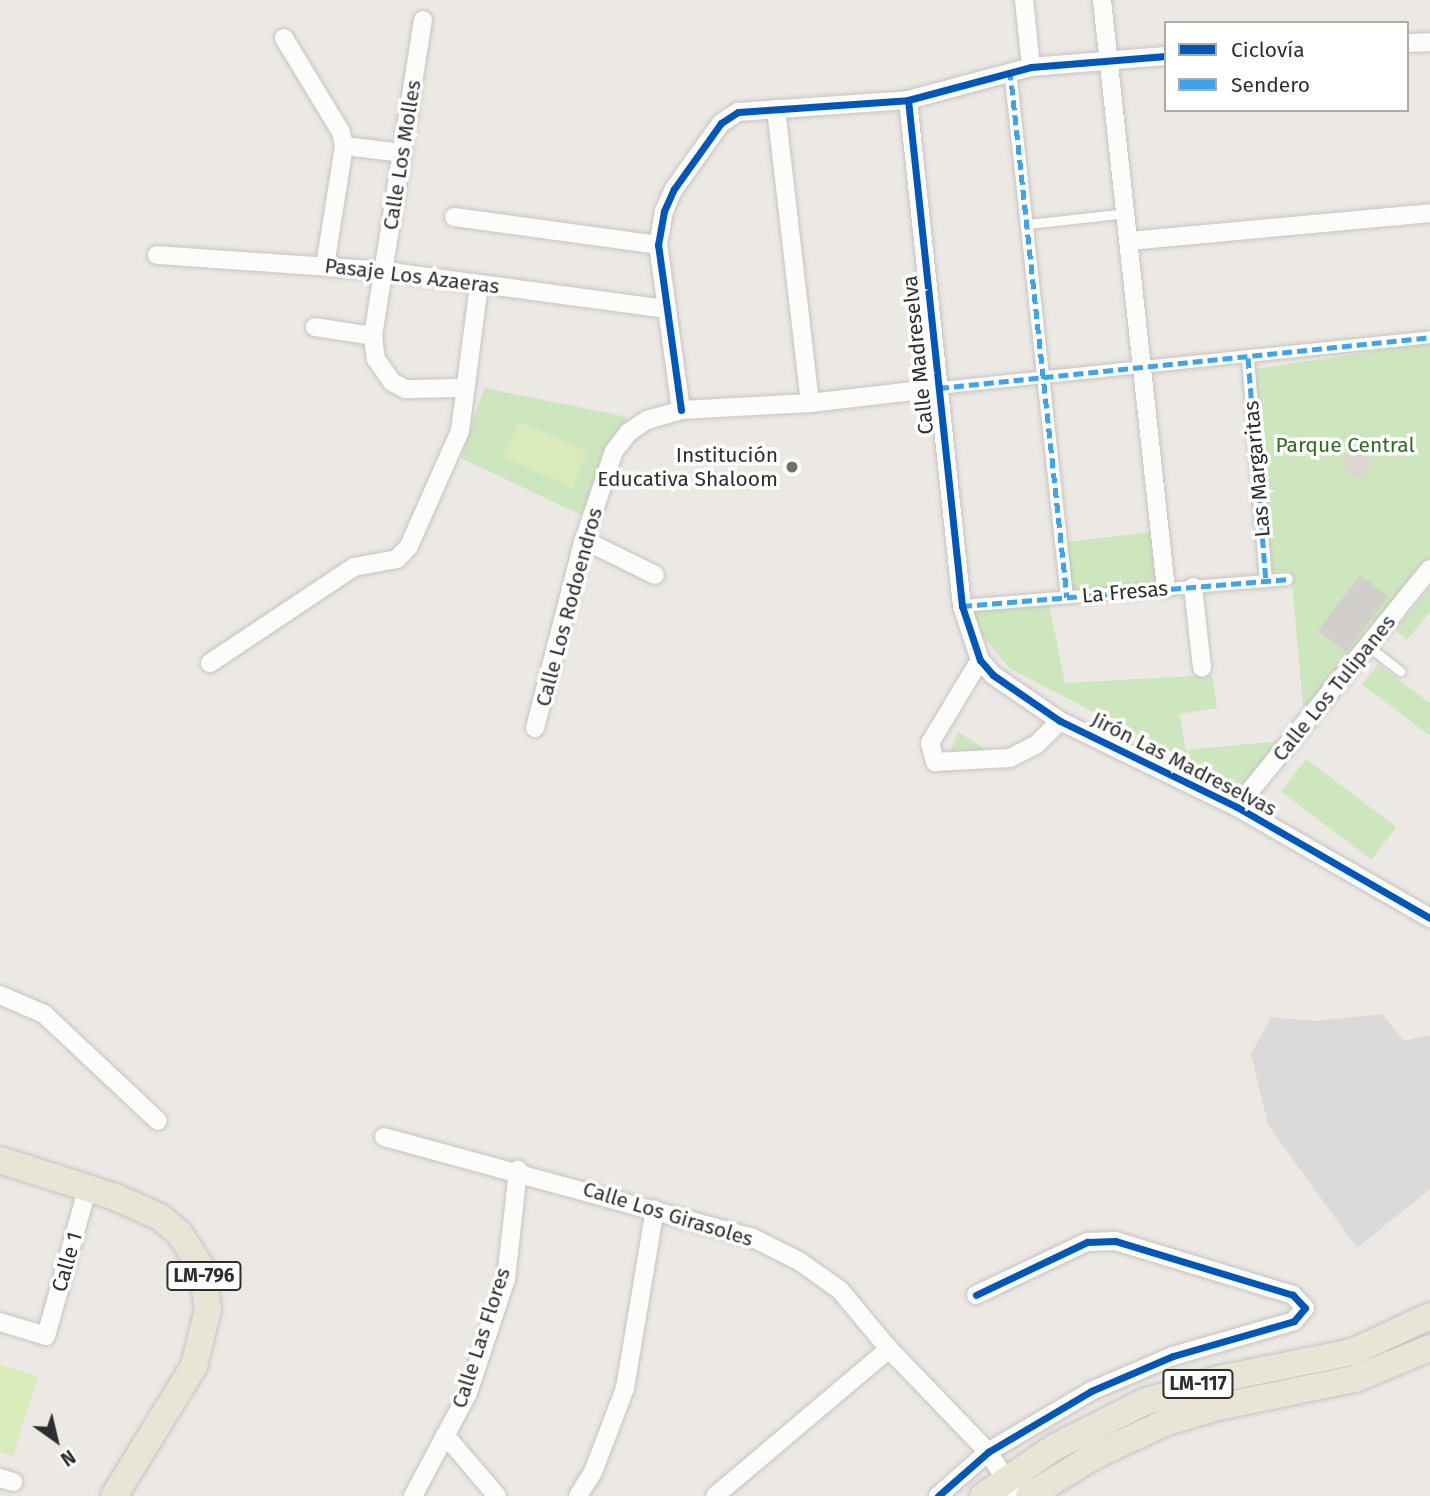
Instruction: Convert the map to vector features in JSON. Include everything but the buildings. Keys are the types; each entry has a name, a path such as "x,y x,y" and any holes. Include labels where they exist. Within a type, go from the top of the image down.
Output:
{"main road":[{"name":"LM-796","path":"0,1160 88,1187 146,1210 170,1225 195,1256 208,1296 206,1328 194,1366 114,1496"},
{"name":"LM-117","path":"984,1496 1012,1486 1085,1429 1144,1402 1219,1379 1352,1352 1430,1316"},
{"name":"LM-117","path":"1029,1496 1094,1456 1164,1423 1218,1406 1355,1380 1430,1348"}],"street":[{"path":"1024,0 1031,67"},
{"path":"1102,0 1166,589"},
{"name":"Calle Los Molles","path":"422,20 373,336 383,371 405,389 464,388"},
{"path":"284,38 334,117 344,146 325,265"},
{"path":"1409,43 1430,42"},
{"path":"681,410 658,245 664,211 674,189 721,123 738,112 908,100 1010,70 1164,56"},
{"path":"1010,70 1046,377 1067,597"},
{"name":"Calle Madreselva","path":"908,100 962,606"},
{"path":"776,109 810,403"},
{"path":"344,146 402,153"},
{"path":"1130,241 1430,213"},
{"path":"454,217 658,245"},
{"name":"Pasaje Los Azaeras","path":"157,255 384,271 665,309"},
{"path":"210,663 354,567 402,555 460,431 479,284"},
{"path":"315,327 373,336"},
{"path":"939,388 1430,337"},
{"name":"Las Margaritas","path":"1248,358 1266,580"},
{"name":"Calle Los Rodoendros","path":"536,728 584,540 614,451 629,432 648,420 681,410 810,403 939,388"},
{"path":"584,540 655,575"},
{"name":"Calle Los Tulipanes","path":"1237,807 1430,569"},
{"name":"La Fresas","path":"962,606 1287,579"},
{"path":"1193,587 1202,667"},
{"name":"Jirón Las Madreselvas","path":"962,606 980,660 993,675 1060,721 1237,807 1430,918"},
{"path":"980,660 930,743 931,758 946,765 1010,758 1035,746 1060,721"},
{"path":"0,995 44,1014 158,1121"},
{"name":"Calle Los Girasoles","path":"384,1137 518,1170 753,1238 799,1261 840,1290 889,1349 988,1452 1012,1486"},
{"name":"Calle Las Flores","path":"412,1496 468,1393 506,1279 518,1170"},
{"name":"Calle 1","path":"0,1322 46,1336 88,1187"},
{"path":"579,1496 593,1472 625,1388 655,1209"},
{"path":"938,1496 988,1452 1129,1373 1294,1321 1305,1308 1293,1295 1115,1241 1087,1242 976,1295"},
{"path":"715,1496 889,1349"},
{"path":"445,1436 497,1496"}],"lane":[{"path":"1028,224 1127,213"},
{"path":"1368,646 1400,671"}],"shaded area":[{"path":"1357,451 1366,455 1370,464 1366,473 1357,477 1348,473 1344,464 1348,455"},
{"path":"1382,1014 1404,1041 1430,1035 1430,1189 1357,1248 1268,1125 1251,1054 1271,1017 1314,1021"}],"green space":[{"name":"Parque Central","path":"1430,343 1430,558 1304,717 1291,571 1271,571 1254,369"},
{"path":"484,388 627,417 581,515 461,458"},
{"path":"520,421 588,453 571,488 504,456"},
{"path":"1150,532 1156,584 1072,594 1066,542"},
{"path":"1430,588 1430,612 1407,640 1395,630"},
{"path":"1049,605 1065,683 1212,675 1217,708 1179,714 1186,750 1281,741 1244,790 1009,668 981,633 972,610"},
{"path":"1378,664 1430,703 1430,736 1362,684"},
{"path":"958,732 1001,759 942,773"},
{"path":"1306,759 1396,827 1372,860 1281,792"},
{"path":"0,1365 38,1376 13,1456 0,1452"}],"marked path":[{"path":"1010,70 1067,597"},
{"path":"939,388 1430,337"},
{"path":"1248,358 1266,581"},
{"path":"962,606 1287,579"}],"cycle path":[{"path":"681,410 658,245 664,211 674,189 721,123 738,112 908,100 1031,67 1164,56"},
{"path":"908,100 962,606 980,660 993,675 1060,721 1237,807 1430,918"},
{"path":"938,1496 988,1452 1091,1391 1173,1356 1294,1321 1305,1308 1293,1295 1115,1241 1087,1242 976,1295"}],"place":[{"name":"Institución Educativa Shaloom","path":"792,467"}]}
